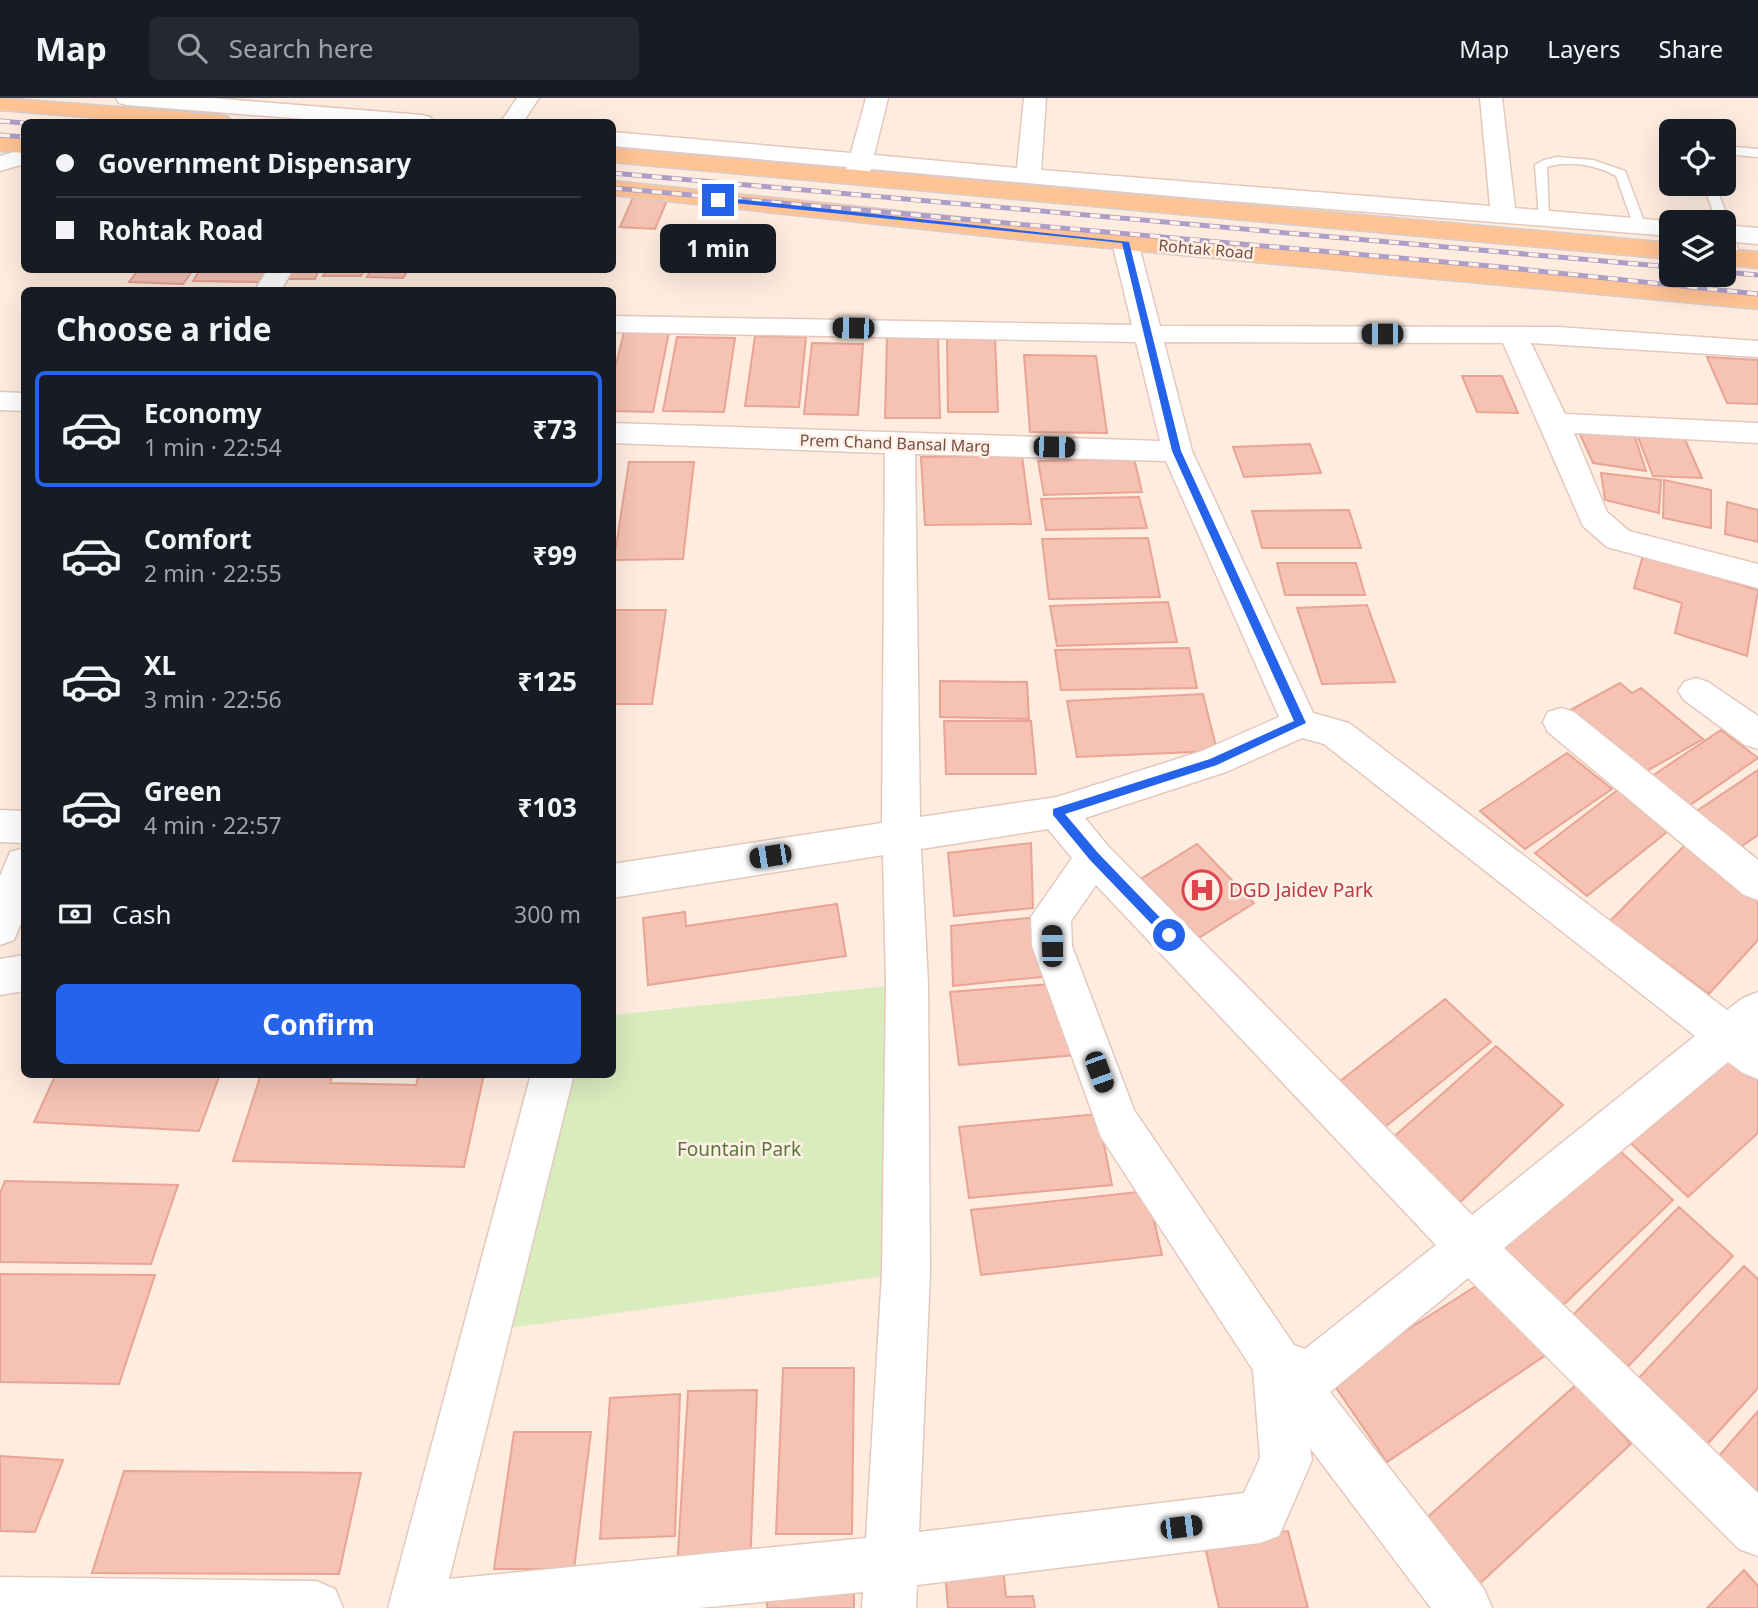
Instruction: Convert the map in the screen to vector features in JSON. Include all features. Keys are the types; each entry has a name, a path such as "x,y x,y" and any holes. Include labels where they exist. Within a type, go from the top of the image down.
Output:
{"main road":[{"path":"0,103 185,119"},
{"path":"0,144 21,146"},
{"path":"616,155 858,168 1659,250"},
{"name":"Rohtak Road","path":"616,188 1125,242 1758,300"}],"street":[{"path":"514,119 528,98"},
{"path":"858,168 877,98"},
{"path":"1028,176 1035,98"},
{"path":"1491,98 1503,213"},
{"path":"140,99 385,119"},
{"path":"616,139 858,168 1028,176 1659,226"},
{"path":"0,164 21,157"},
{"path":"1736,247 1758,236"},
{"path":"1125,242 1177,451 1300,723"},
{"path":"616,324 1148,334 1513,334 1758,349"},
{"path":"1513,334 1555,423 1594,519 1609,534 1618,539 1758,576"},
{"path":"0,401 21,402"},
{"path":"1555,423 1758,433"},
{"name":"Prem Chand Bansal Marg","path":"616,433 1177,451"},
{"path":"890,1585 906,1273 907,984 901,835 900,444"},
{"path":"1696,691 1758,735"},
{"path":"1561,722 1758,883"},
{"path":"616,880 1057,812 1213,762 1300,723 1336,733 1749,1035 1470,1247 1311,1376 1277,1363"},
{"path":"1057,812 1094,857 1470,1247 1758,1530"},
{"path":"0,826 21,827"},
{"path":"1094,857 1051,916 1052,946 1117,1122 1277,1363 1465,1608"},
{"path":"0,928 21,872"},
{"path":"0,977 21,974"},
{"path":"415,1608 552,1078"},
{"path":"429,1608 890,1585 1261,1517 1286,1460 1277,1363"},
{"path":"0,1604 316,1608"}],"lane":[{"path":"1736,151 1758,153"},
{"path":"1543,216 1541,165 1552,161 1603,164 1620,174 1639,224"}],"green space":[{"name":"Fountain Park","path":"907,984 906,1273 487,1331 552,1078 616,1078 616,1015"}],"building":[{"path":"635,193 669,196 655,229 620,227"},
{"path":"136,273 191,273 183,284 129,282"},
{"path":"198,273 267,273 262,282 193,281"},
{"path":"287,273 318,273 315,279 284,279"},
{"path":"324,273 362,273 361,276 323,276"},
{"path":"369,273 406,273 403,278 367,277"},
{"path":"624,332 669,332 653,412 616,411 616,364"},
{"path":"755,336 806,337 799,407 745,406"},
{"path":"677,337 735,338 724,412 663,411"},
{"path":"887,337 938,338 940,418 885,418"},
{"path":"947,337 995,337 998,412 948,412"},
{"path":"812,343 863,344 858,415 804,414"},
{"path":"1024,355 1096,356 1107,433 1030,432"},
{"path":"1707,357 1758,360 1758,404 1727,403"},
{"path":"1462,376 1502,376 1518,413 1477,412"},
{"path":"1579,432 1634,434 1646,471 1593,463"},
{"path":"1636,432 1683,435 1702,478 1653,476"},
{"path":"1310,444 1321,473 1244,477 1233,447"},
{"path":"1022,456 1031,524 925,525 921,457"},
{"path":"1134,458 1142,492 1044,495 1038,461"},
{"path":"629,462 694,462 683,559 616,560"},
{"path":"1601,473 1661,480 1659,513 1605,500"},
{"path":"1664,480 1711,490 1711,528 1663,518"},
{"path":"1139,497 1147,528 1046,530 1041,499"},
{"path":"1727,502 1758,510 1758,542 1725,534"},
{"path":"1349,510 1361,548 1262,548 1252,511"},
{"path":"1148,538 1160,597 1049,599 1042,539"},
{"path":"1643,555 1758,590 1747,656 1675,633 1682,603 1634,588"},
{"path":"1277,563 1356,563 1365,595 1285,595"},
{"path":"1168,602 1177,642 1057,646 1050,606"},
{"path":"1367,605 1395,682 1322,684 1297,608"},
{"path":"616,610 666,610 652,704 616,704"},
{"path":"1189,648 1197,688 1061,690 1055,650"},
{"path":"940,681 1027,682 1029,719 940,717"},
{"path":"1620,683 1632,693 1641,688 1703,739 1638,776 1565,713"},
{"path":"1203,694 1217,751 1077,757 1067,701"},
{"path":"944,721 1031,721 1036,774 946,774"},
{"path":"1721,730 1758,758 1680,812 1643,782"},
{"path":"1567,753 1612,789 1525,849 1480,811"},
{"path":"1758,770 1758,835 1736,850 1692,814"},
{"path":"1620,788 1672,828 1587,896 1535,853"},
{"path":"1689,841 1758,888 1758,940 1709,994 1610,921"},
{"path":"1031,843 1033,908 954,916 948,853"},
{"path":"1197,844 1254,903 1194,941 1139,880"},
{"path":"837,904 846,956 648,985 643,918 685,912 686,926"},
{"path":"1037,917 1051,976 953,986 951,926"},
{"path":"1062,983 1076,1055 959,1065 950,992"},
{"path":"1445,999 1491,1042 1380,1131 1335,1085"},
{"path":"1729,1044 1758,1069 1758,1133 1688,1197 1623,1136"},
{"path":"1496,1046 1563,1105 1456,1206 1389,1141"},
{"path":"54,1078 219,1078 199,1131 34,1122"},
{"path":"260,1078 332,1078 330,1083 416,1085 418,1078 483,1078 464,1167 233,1161"},
{"path":"1098,1114 1112,1185 969,1198 959,1127"},
{"path":"1608,1140 1673,1200 1557,1311 1492,1244"},
{"path":"5,1181 178,1185 151,1264 0,1262 0,1193"},
{"path":"1147,1191 1162,1255 981,1275 971,1210"},
{"path":"1679,1207 1733,1256 1619,1376 1566,1322"},
{"path":"1744,1266 1758,1279 1758,1388 1703,1449 1635,1382"},
{"path":"0,1274 155,1275 119,1384 0,1382"},
{"path":"1487,1279 1546,1355 1387,1462 1330,1379"},
{"path":"783,1368 854,1368 852,1534 776,1534"},
{"path":"1577,1384 1631,1444 1476,1587 1423,1521"},
{"path":"757,1390 750,1568 677,1569 688,1391"},
{"path":"680,1394 675,1536 600,1539 610,1398"},
{"path":"1758,1411 1758,1496 1718,1457"},
{"path":"514,1432 591,1432 574,1569 494,1569"},
{"path":"0,1456 63,1460 35,1532 0,1531"},
{"path":"124,1471 361,1473 339,1574 92,1573"},
{"path":"1288,1531 1308,1608 1219,1608 1204,1542"},
{"path":"1003,1567 1006,1597 1033,1596 1035,1608 948,1608 945,1570"},
{"path":"1744,1570 1758,1586 1758,1608 1707,1608"},
{"path":"767,1593 854,1593 854,1608 767,1608"}],"railway":[{"path":"0,121 21,123"},
{"path":"0,135 21,137"},
{"path":"616,173 1659,266"},
{"path":"616,188 1501,267 1758,294"},
{"path":"1736,273 1758,275"}],"place":[{"name":"DGD Jaidev Park","path":"1202,890"}],"route":[{"path":"718,200 1125,242 1177,451 1300,723 1213,762 1057,812 1094,857 1169,935"}]}
